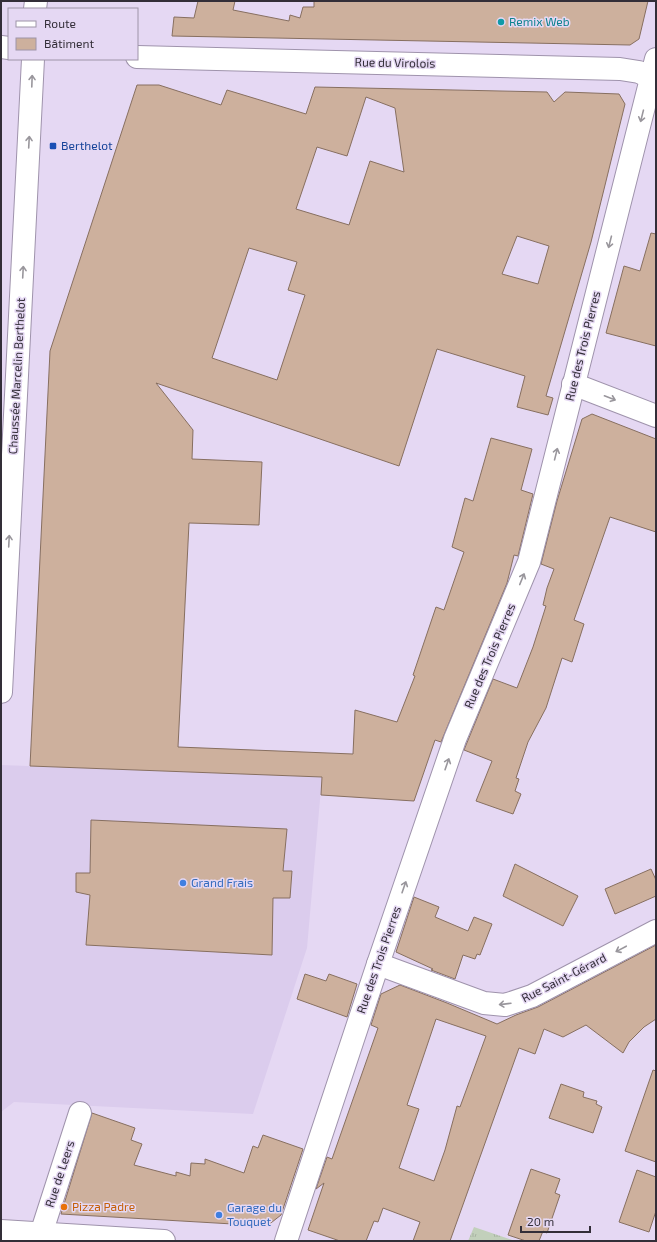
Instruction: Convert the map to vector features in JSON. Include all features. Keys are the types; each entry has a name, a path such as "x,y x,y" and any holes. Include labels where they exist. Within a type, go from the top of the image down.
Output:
{"street":[{"name":"Rue du Virolois","path":"138,57 620,69 639,72 655,72"},
{"name":"Chaussée Marcelin Berthelot","path":"1,692 33,60"},
{"name":"Rue des Trois Pierres","path":"286,1241 455,739 529,562 573,384 655,72"},
{"path":"573,384 656,416"},
{"name":"Rue Saint-Gérard","path":"378,964 484,1003 505,1005 532,996 656,930"},
{"name":"Rue de Leers","path":"41,1234 80,1113"},
{"path":"1,1231 164,1241"}],"shaded area":[{"path":"1,765 322,777 307,948 253,1114 14,1102 1,1112"}],"green space":[{"path":"474,1227 515,1241 468,1241"}],"building":[{"path":"198,1 235,1 233,10 289,21 290,15 300,18 303,7 314,7 314,1 648,1 639,39 630,45 172,36 174,17 194,18"},
{"path":"137,85 159,85 221,105 227,90 306,114 315,87 547,92 554,102 565,92 619,94 625,104 591,242 546,396 553,398 548,415 517,407 525,376 437,349 399,466 156,383 193,430 192,459 262,462 259,525 189,523 178,747 353,754 355,710 397,722 415,676 413,675 436,607 444,610 464,552 452,547 465,498 473,501 491,438 532,449 521,490 533,494 518,556 514,555 507,583 441,742 435,740 414,801 321,795 322,777 30,766 50,351","holes":["366,97 395,108 404,172 370,161 349,225 296,209 317,147 347,156","517,236 549,246 538,284 502,274","249,248 297,262 288,290 305,295 277,380 212,358"]},
{"path":"651,233 656,234 656,346 606,333 624,266 640,271"},
{"path":"592,414 656,439 656,532 610,517 574,620 584,624 572,662 562,658 546,708 528,742 516,778 519,779 515,791 521,794 513,814 476,801 492,761 464,750 493,679 517,688 533,647 546,606 543,605 554,569 541,564 557,501 582,419"},
{"name":"Grand Frais","path":"91,820 287,829 283,871 292,871 290,898 273,898 272,955 86,945 90,895 76,892 76,873 90,873"},
{"path":"515,864 578,896 563,926 503,896"},
{"path":"651,869 656,880 656,896 615,914 605,889"},
{"path":"414,897 439,907 435,917 468,931 474,917 492,924 480,955 477,954 475,959 463,955 455,979 431,970 433,969 396,952"},
{"path":"656,945 656,1019 644,1027 629,1042 623,1053 586,1025 563,1037 544,1029 535,1054 519,1048 450,1241 413,1241 420,1222 383,1208 378,1222 374,1221 366,1241 340,1241 308,1230 324,1183 316,1189 327,1157 332,1159 378,1028 371,1025 381,994 400,985 497,1024 538,1007","holes":["436,1019 486,1036 460,1107 457,1106 445,1150 434,1181 399,1168 419,1109 407,1105"]},
{"path":"305,974 326,981 329,974 357,984 347,1017 297,999"},
{"path":"653,1070 656,1071 656,1162 625,1151"},
{"path":"561,1084 584,1092 583,1097 597,1101 596,1104 602,1107 593,1133 549,1118"},
{"path":"92,1113 135,1128 131,1140 142,1144 134,1165 176,1176 176,1172 190,1176 191,1163 205,1164 205,1159 244,1173 253,1146 258,1148 263,1135 303,1149 281,1215 267,1226 61,1214"},
{"path":"531,1169 560,1179 555,1193 560,1195 547,1233 543,1231 539,1241 526,1241 508,1235"},
{"path":"637,1170 656,1177 656,1211 649,1232 619,1222"}],"place":[{"name":"Remix Web","path":"501,22"},
{"name":"Berthelot","path":"53,146"},
{"name":"Grand Frais","path":"183,883"},
{"name":"Pizza Padre","path":"64,1207"},
{"name":"Garage du Touquet","path":"219,1215"}]}
